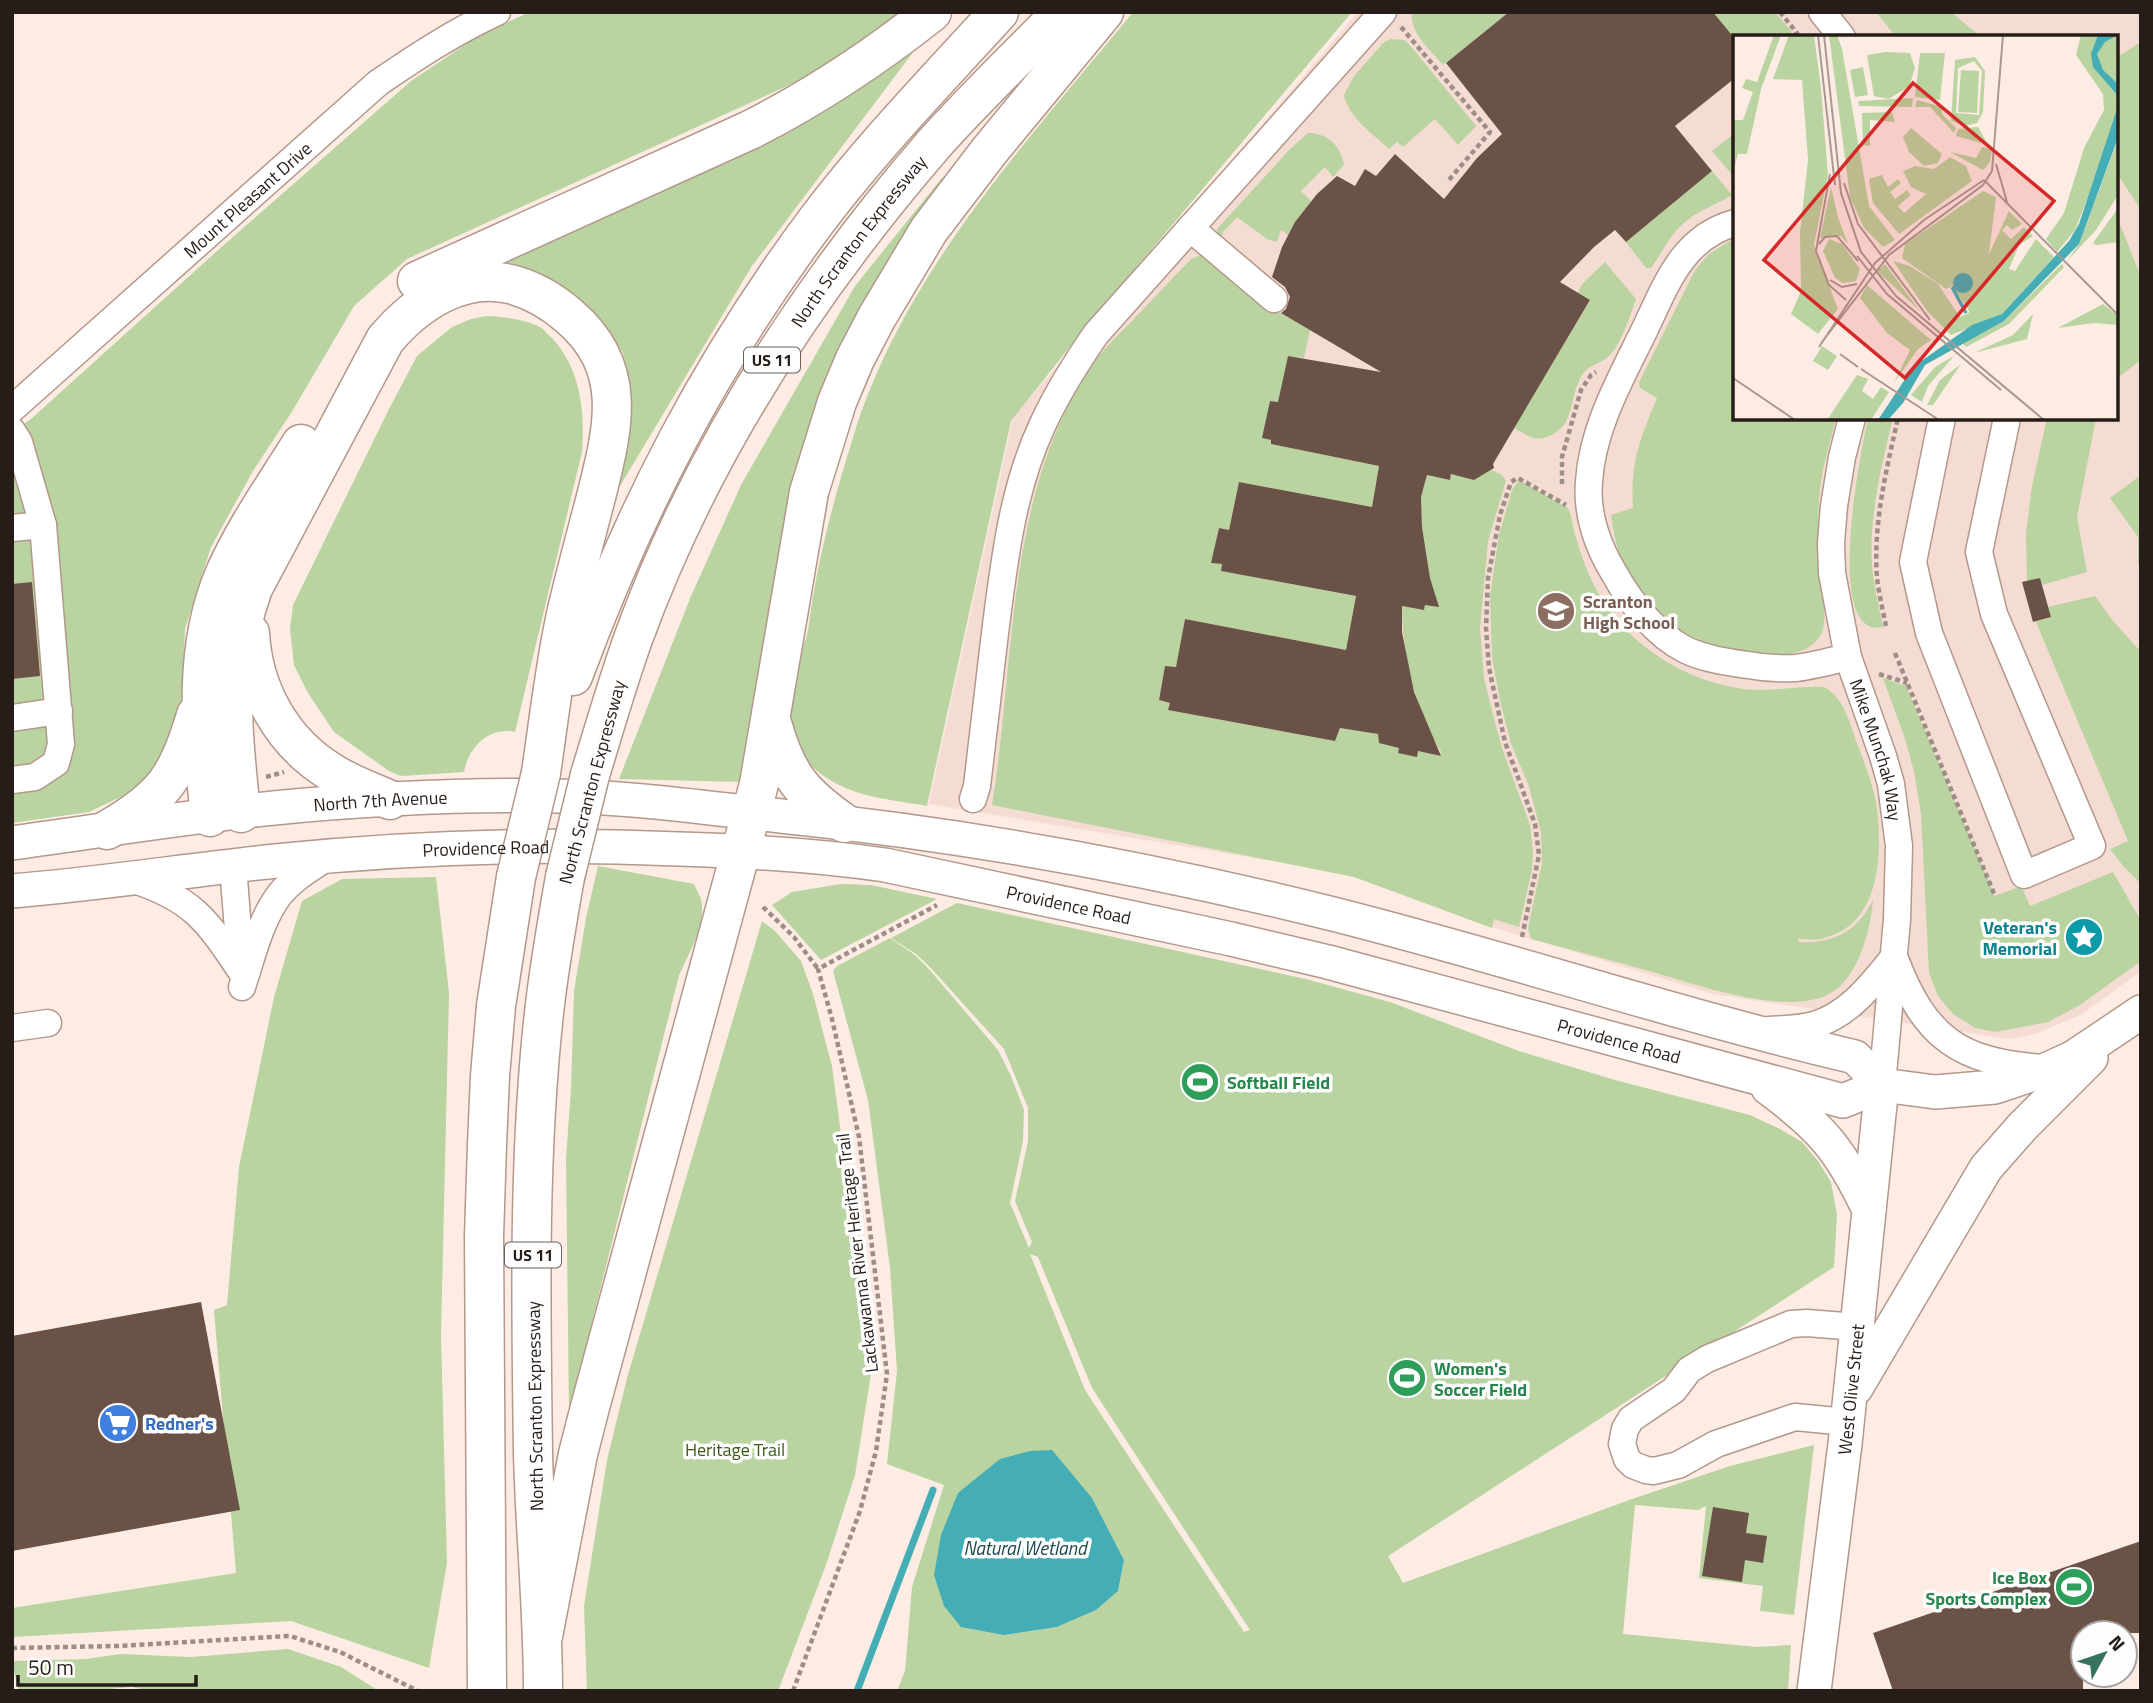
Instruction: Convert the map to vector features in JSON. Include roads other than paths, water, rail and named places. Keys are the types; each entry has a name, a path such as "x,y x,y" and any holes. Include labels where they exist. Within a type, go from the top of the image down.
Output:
{"highway":[{"path":"107,830 144,807 169,780 180,763 200,700 206,635 213,605 232,559 307,434 366,326 387,303 429,274 750,130 791,109 874,56 932,12"},
{"name":"US 11","path":"487,1691 484,1236 487,1132 496,1006 516,877 541,773 566,695 619,561 673,445 708,383 742,327 818,218 903,116 999,12"},
{"name":"North Scranton Expressway","path":"542,1691 543,1636 533,1454 533,1236 535,1147 544,1012 565,877 609,709 658,578 711,465 771,361 852,244 893,193 935,144 1062,12"},
{"path":"543,1636 578,1454 765,760 809,492 837,402 855,359 902,272 929,230 990,150 1104,12"},
{"path":"226,815 237,641 253,588 384,340 402,320 424,303 440,294 475,283 510,284 528,290 576,321 600,353 612,390 613,410 608,450 567,612 541,773"},
{"path":"253,588 249,622 251,645 261,690 271,710 289,735 312,759 348,782 390,800"},
{"path":"200,700 226,815"},
{"path":"771,718 779,748 792,775 820,806 844,823"}],"main road":[{"name":"North 7th Avenue","path":"12,843 325,804 480,796 641,800 752,813"},
{"path":"752,813 844,823 1043,852 1242,892 1340,916 1855,1057 1882,1085 1916,1091 1957,1092 1995,1087 2074,1057 2134,1018"},
{"path":"12,891 233,866 226,815"},
{"name":"Providence Road","path":"233,866 330,856 559,846 624,846 840,858 975,884 1328,962 1843,1101 1882,1085"},
{"path":"1849,1411 1986,1168 2023,1126 2134,1018"},
{"path":"1755,1079 1795,1108 1829,1140 1855,1180 1869,1210"},
{"name":"West Olive Street","path":"1814,1691 1849,1411 1882,1085"}],"street":[{"name":"Mount Pleasant Drive","path":"12,410 377,83 422,53 496,12"},
{"path":"1822,12 1838,35"},
{"path":"973,799 977,786 1002,574 1015,507 1036,442 1059,393 1091,342 1190,228 1389,17"},
{"path":"1733,224 1699,241 1672,273 1597,437 1588,503 1600,546 1623,589 1655,626 1686,650 1724,662 1770,669 1798,668 1848,657"},
{"path":"1190,228 1274,299"},
{"name":"Mike Munchak Way","path":"1852,420 1837,482 1831,543 1832,573 1848,657 1891,784 1899,846 1894,957 1882,1085"},
{"path":"1942,420 1913,562 1929,633 2024,874 2092,846 1994,614 1979,552 2007,420"},
{"path":"12,431 19,442 43,525 61,744 56,763 35,777 12,780"},
{"path":"12,528 43,525"},
{"path":"12,718 59,711"},
{"path":"242,979 275,901 301,874 330,856"},
{"path":"233,866 242,979"},
{"path":"130,878 169,892 193,909 216,933 242,979"},
{"path":"1756,1031 1797,1028 1830,1019 1859,998 1894,957 1912,1000 1933,1028 1949,1041 1987,1061 2008,1066 2048,1069"},
{"path":"12,1028 48,1023"},
{"path":"1849,1411 1795,1417 1716,1444 1678,1465 1654,1471 1633,1465 1627,1459 1622,1444 1625,1429 1631,1419 1674,1390 1689,1370 1707,1359 1791,1324 1857,1327"}],"water":[{"name":"Natural Wetland","path":"1052,1450 1092,1498 1124,1560 1118,1591 1096,1610 1057,1627 1004,1635 961,1627 944,1606 934,1575 941,1535 958,1493 1000,1459 1030,1451"}],"waterway":[{"path":"857,1691 933,1490"}],"place":[{"name":"Scranton High School","path":"1556,611"},
{"name":"Veteran's Memorial","path":"2084,937"},
{"name":"Softball Field","path":"1200,1082"},
{"name":"Women's Soccer Field","path":"1407,1378"},
{"name":"Redner's","path":"118,1423"},
{"name":"Ice Box Sports Complex","path":"2074,1587"}],"park label":[{"name":"Heritage Trail","path":"735,1449"}]}
